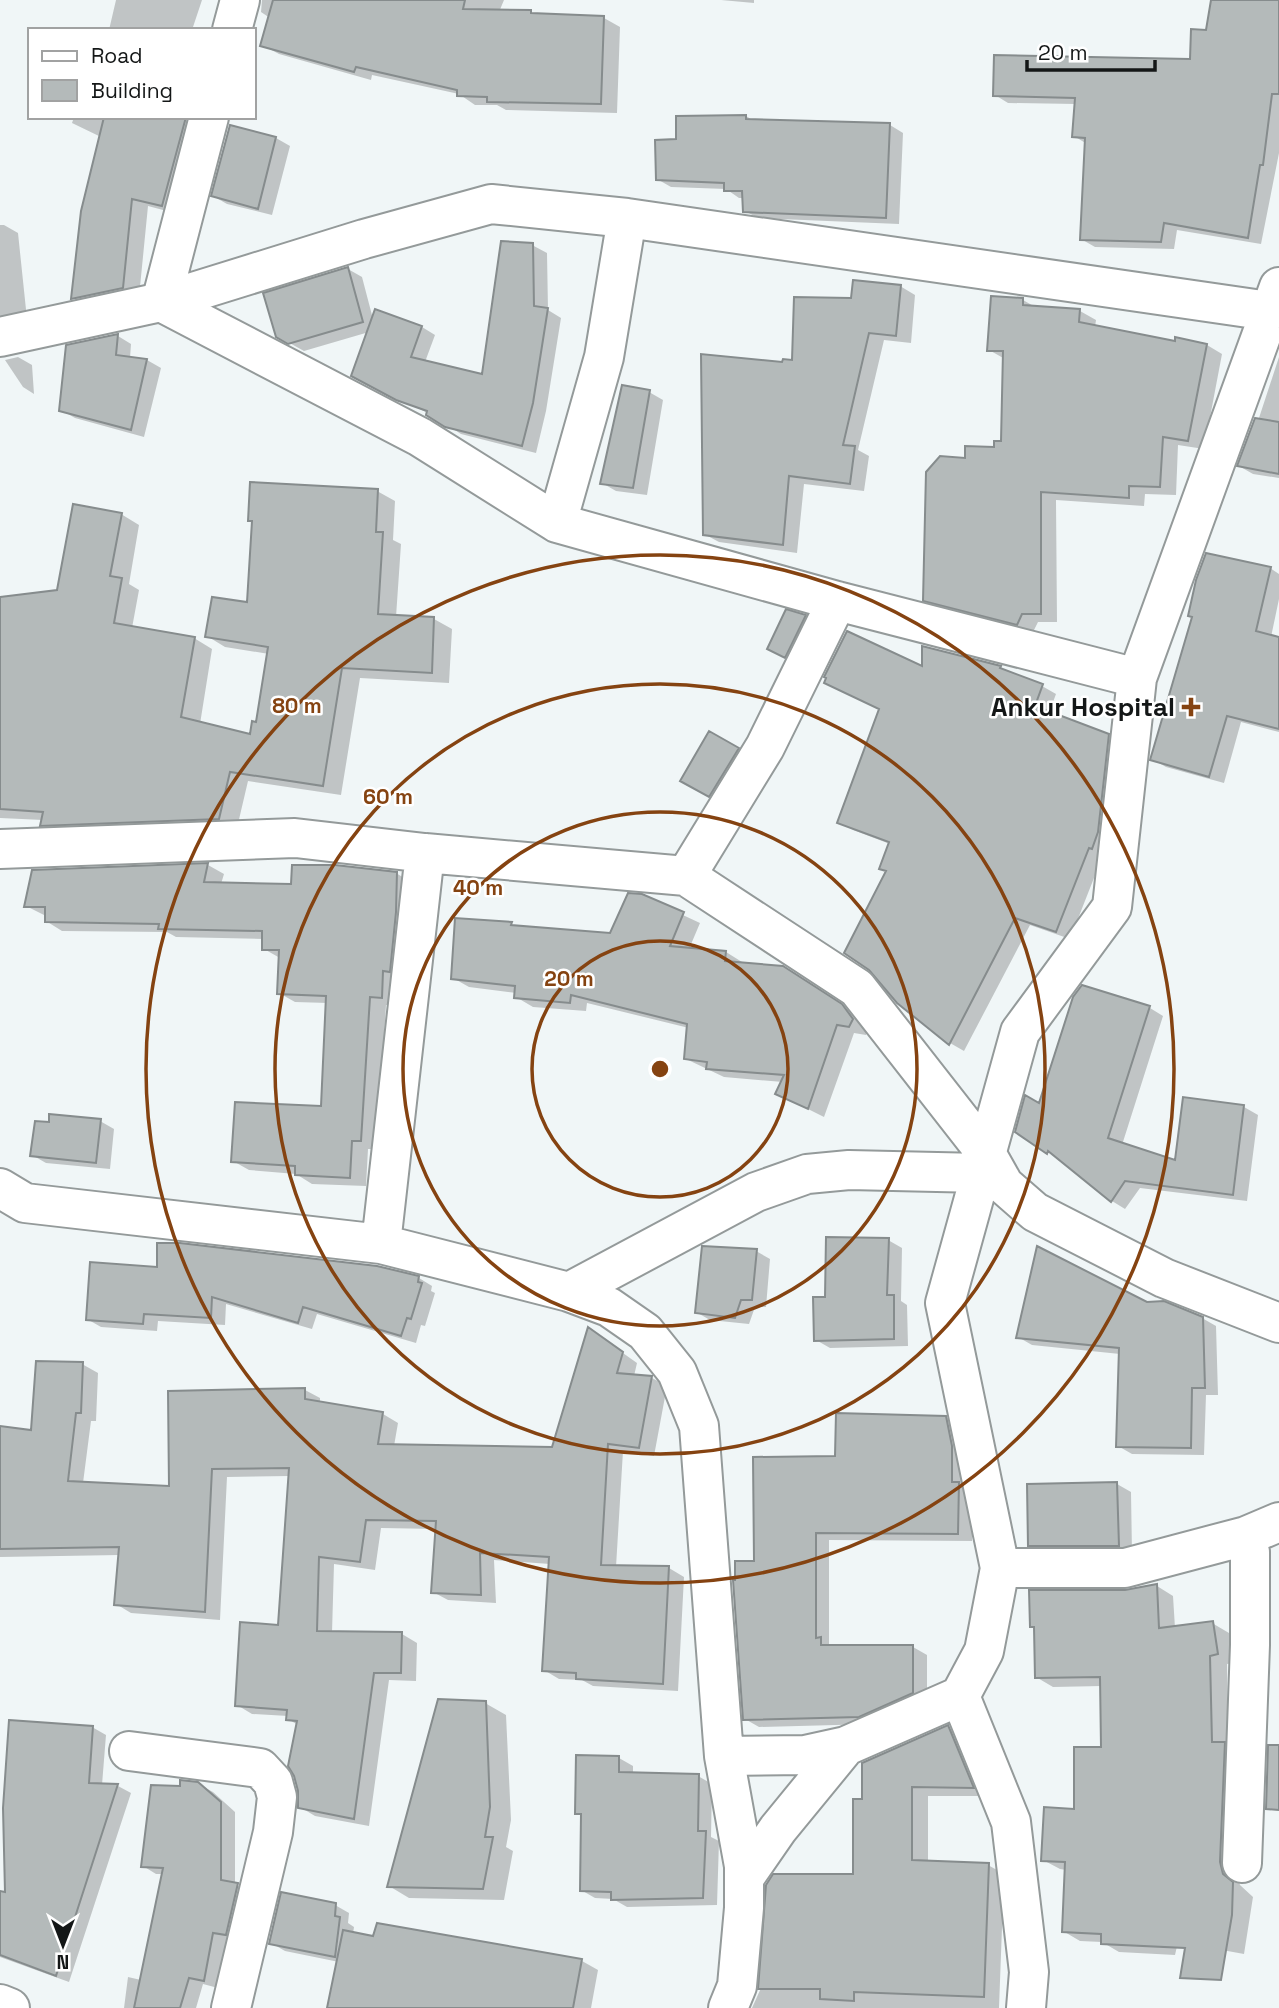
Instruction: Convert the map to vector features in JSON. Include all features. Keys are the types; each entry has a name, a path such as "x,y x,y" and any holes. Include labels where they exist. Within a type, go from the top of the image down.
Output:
{"street":[{"path":"233,28 240,0"},
{"path":"162,302 208,119"},
{"path":"0,337 162,302 364,239 491,204 1274,299 1137,678 1112,907 1020,1032 945,1303 1000,1568 984,1651 960,1696 846,1746 805,1755 724,1756"},
{"path":"557,523 604,357 627,219"},
{"path":"162,302 420,437 557,523 837,601 1137,678"},
{"path":"686,876 765,747 837,601"},
{"path":"0,849 295,838 425,853 686,876 857,988 984,1163 1035,1212 1164,1278 1279,1323"},
{"path":"381,1244 425,853"},
{"path":"569,1292 756,1192 807,1174 984,1163"},
{"path":"0,1188 25,1203 381,1244 569,1292 608,1307 645,1332 677,1372 699,1426 724,1756 739,1834 744,1878 737,1986 728,2008"},
{"path":"1000,1568 1125,1569 1263,1529"},
{"path":"1242,1864 1250,1645 1250,1552 1263,1529"},
{"path":"960,1696 1010,1822 1029,1972 1026,2008"},
{"path":"744,1878 778,1829 846,1746"},
{"path":"128,1751 260,1768 273,1782 277,1797 273,1832 230,2008"},
{"path":"0,2004 10,2008"}],"building":[{"path":"273,0 465,0 463,9 531,10 531,13 604,16 601,104 487,102 487,97 457,96 457,90 356,67 354,72 260,46"},
{"path":"1211,0 1279,0 1279,94 1272,94 1263,165 1260,165 1248,238 1164,223 1161,242 1080,240 1085,138 1072,137 1075,98 993,96 994,55 1190,59 1191,29 1206,30"},
{"path":"746,115 746,119 890,123 886,218 743,212 742,191 724,191 724,183 656,180 655,140 676,139 676,116"},
{"path":"104,119 185,119 162,206 132,199 123,288 71,299 81,211"},
{"path":"230,125 276,137 258,209 211,196"},
{"path":"501,241 533,243 534,306 548,308 533,403 522,446 445,427 426,415 427,411 396,400 351,376 375,309 422,326 411,357 482,374"},
{"path":"348,267 363,322 288,344 276,337 263,293"},
{"path":"853,280 901,285 896,336 869,333 843,445 855,446 850,484 789,476 783,545 703,535 701,354 782,362 783,359 792,360 794,297 851,298"},
{"path":"991,296 1023,298 1023,305 1080,309 1079,322 1175,341 1175,337 1207,344 1188,441 1163,437 1160,487 1129,486 1129,498 1041,492 1041,614 1022,614 1017,625 923,601 926,472 940,456 965,458 965,446 994,447 994,441 1001,441 1003,351 987,351"},
{"path":"118,334 116,355 147,359 131,430 59,411 66,345"},
{"path":"622,385 650,390 633,488 600,484"},
{"path":"1255,418 1279,422 1279,474 1237,466"},
{"path":"250,482 378,489 376,532 383,532 378,614 434,617 432,673 342,668 323,786 230,772 219,819 40,826 43,812 0,809 0,597 57,590 73,504 122,513 110,576 122,578 114,623 195,637 181,717 250,734 252,721 256,722 268,647 205,637 212,597 247,602 252,521 248,521"},
{"path":"1206,553 1271,567 1256,631 1279,637 1279,729 1227,716 1209,777 1150,760 1192,617 1188,616 1196,580"},
{"path":"786,609 806,615 785,658 767,649"},
{"path":"847,631 922,666 922,646 1001,666 1000,668 1043,684 1035,706 1109,734 1098,832 1092,849 1089,848 1056,932 1015,918 949,1045 897,1003 869,970 844,953 886,871 879,869 889,842 837,823 879,709 824,683 824,677"},
{"path":"709,731 739,748 709,797 680,781"},
{"path":"208,863 204,882 291,884 292,865 335,865 397,872 390,972 383,971 382,998 370,997 361,1141 352,1141 350,1178 295,1175 295,1166 231,1162 235,1102 321,1106 326,996 277,994 279,950 262,950 262,931 158,929 159,924 45,922 45,907 24,907 32,870"},
{"path":"628,893 642,894 684,912 670,946 726,951 725,961 783,966 842,1004 853,1019 849,1027 837,1025 808,1109 775,1094 784,1075 706,1069 707,1062 684,1059 687,1024 571,995 570,1003 514,998 515,986 451,979 455,918 610,933"},
{"path":"1082,985 1150,1006 1108,1138 1175,1160 1183,1097 1244,1105 1233,1195 1125,1181 1111,1202 1048,1151 1047,1154 1015,1132 1025,1095 1039,1103 1073,997"},
{"path":"49,1114 101,1119 96,1163 30,1156 35,1121 49,1122"},
{"path":"826,1237 889,1238 887,1295 894,1295 894,1339 814,1341 813,1297 825,1297"},
{"path":"157,1243 180,1243 377,1266 419,1276 418,1282 422,1283 411,1319 407,1318 401,1336 303,1307 298,1323 212,1297 211,1318 144,1314 143,1324 86,1320 90,1262 157,1267"},
{"path":"702,1246 757,1249 752,1300 741,1300 735,1318 695,1313"},
{"path":"1037,1246 1147,1302 1164,1301 1203,1317 1205,1388 1192,1388 1191,1448 1116,1447 1119,1348 1016,1338"},
{"path":"588,1327 623,1352 617,1373 652,1376 639,1448 608,1444 601,1565 669,1566 663,1684 576,1679 576,1673 542,1671 549,1557 480,1553 481,1595 431,1593 436,1521 366,1520 360,1562 319,1557 317,1631 402,1632 401,1673 374,1673 354,1819 298,1808 298,1791 288,1766 297,1721 286,1720 287,1710 235,1706 240,1622 278,1625 289,1468 212,1469 205,1612 114,1605 119,1547 0,1549 0,1426 31,1430 36,1361 83,1362 81,1413 76,1413 68,1481 169,1486 168,1391 305,1388 305,1399 383,1412 378,1444 552,1447"},
{"path":"836,1413 946,1416 952,1446 952,1482 959,1482 958,1534 816,1533 816,1638 821,1637 821,1645 913,1645 913,1693 859,1717 743,1720 733,1580 735,1561 754,1561 753,1457 835,1456"},
{"path":"1117,1482 1119,1546 1028,1546 1027,1484"},
{"path":"1157,1584 1159,1628 1213,1621 1218,1654 1210,1656 1212,1742 1225,1742 1220,1862 1223,1874 1233,1882 1232,1915 1221,1980 1180,1978 1185,1948 1101,1944 1101,1934 1062,1932 1065,1862 1041,1861 1044,1807 1074,1809 1074,1747 1101,1747 1100,1677 1035,1678 1034,1627 1030,1627 1029,1590 1125,1590"},
{"path":"438,1699 486,1701 490,1807 485,1837 493,1837 483,1889 387,1887"},
{"path":"9,1720 93,1726 89,1783 118,1784 56,1976 0,1955 0,1891 5,1892 3,1808"},
{"path":"948,1725 974,1788 912,1787 912,1860 989,1863 984,1997 854,1992 854,2001 820,1999 820,1989 758,1989 766,1885 773,1874 853,1874 853,1799 862,1799 862,1763"},
{"path":"1268,1745 1279,1745 1279,1810 1266,1809"},
{"path":"576,1755 619,1756 619,1772 699,1774 698,1831 706,1831 703,1898 611,1900 611,1892 580,1891 581,1814 575,1814"},
{"path":"180,1780 198,1782 221,1802 221,1880 238,1883 226,1935 213,1933 204,1981 189,1978 180,2008 134,2008 163,1868 141,1867 151,1785 180,1786"},
{"path":"281,1892 336,1903 335,1916 340,1917 335,1957 269,1944"},
{"path":"377,1923 582,1959 573,2008 327,2008 343,1930 373,1936"}],"place":[{"name":"Ankur Hospital","path":"1191,707"}]}
